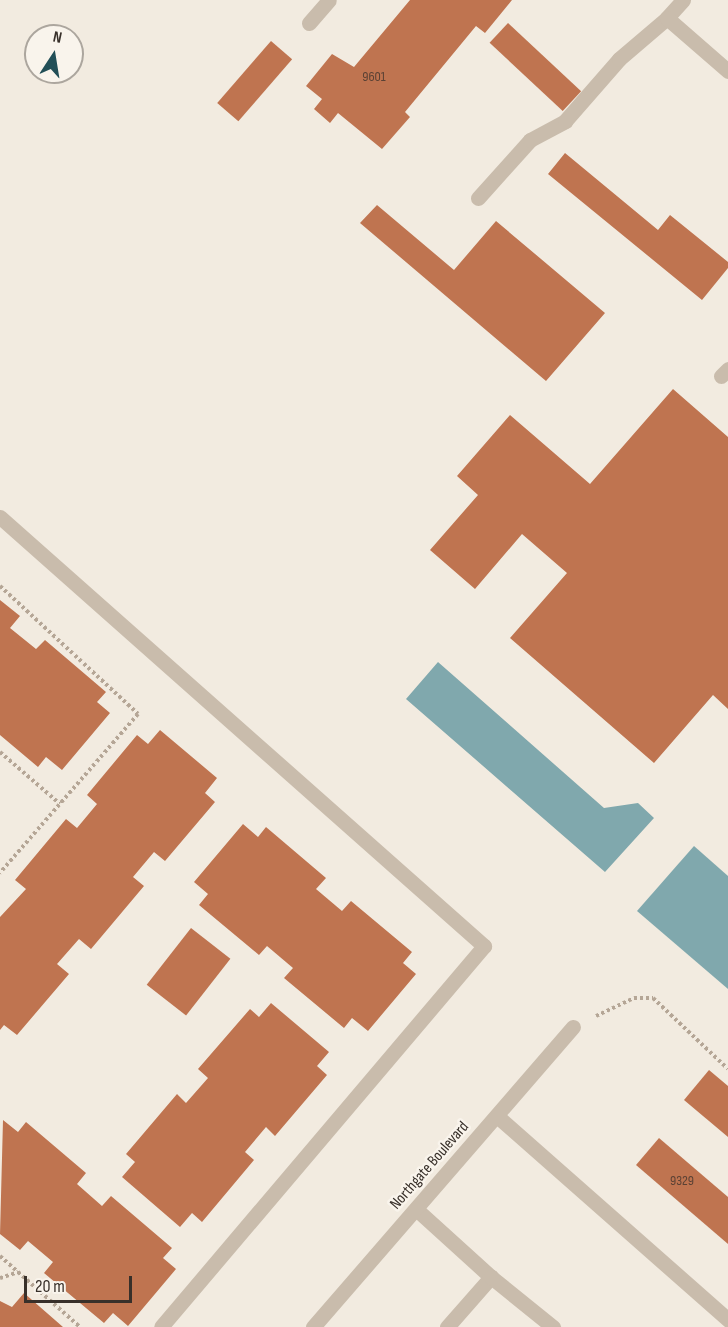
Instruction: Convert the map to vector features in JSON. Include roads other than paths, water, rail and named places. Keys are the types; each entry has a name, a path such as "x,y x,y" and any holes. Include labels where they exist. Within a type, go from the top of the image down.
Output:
{"street":[{"path":"309,23 329,0"},
{"path":"478,198 531,140 566,121 619,59 667,18 683,0"},
{"path":"667,18 728,71"},
{"path":"0,517 484,946 161,1327"},
{"name":"Northgate Boulevard","path":"314,1327 573,1027"},
{"path":"497,1116 728,1320"},
{"path":"416,1209 491,1277 553,1327"},
{"path":"447,1327 491,1277"}],"water":[{"path":"438,662 604,808 638,803 654,818 605,872 406,699"},
{"path":"694,846 728,876 728,989 637,911"}]}
